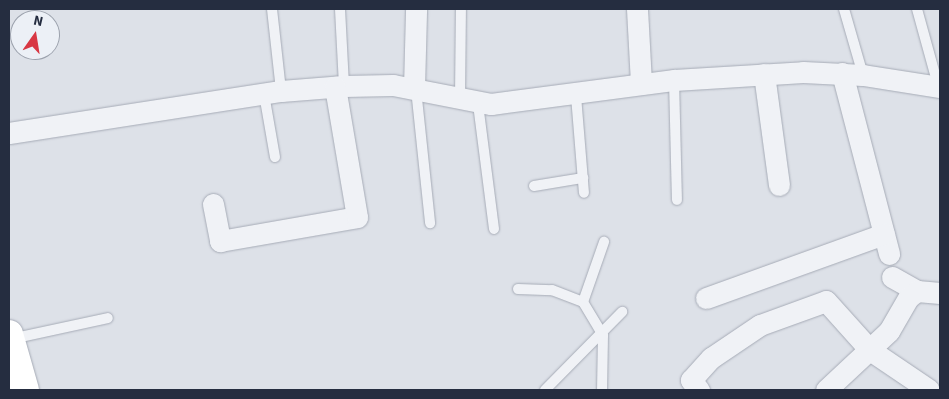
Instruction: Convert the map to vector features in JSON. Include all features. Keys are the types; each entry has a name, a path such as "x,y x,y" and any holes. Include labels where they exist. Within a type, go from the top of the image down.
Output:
{"main road":[{"path":"9,337 25,390"}],"street":[{"path":"415,88 416,9"},
{"path":"636,9 641,84"},
{"path":"9,133 272,92 340,86 415,88 469,101 576,96 674,80 764,74 842,73 863,74 940,88"},
{"path":"706,298 886,244 842,73"},
{"path":"764,74 779,185"},
{"path":"213,204 220,241 357,217 340,86"},
{"path":"892,276 917,292 940,293"},
{"path":"826,390 870,350 917,292"},
{"path":"699,390 691,380 711,358 760,325 826,301 870,350 929,390"}],"lane":[{"path":"272,9 272,92 275,157"},
{"path":"340,9 340,86"},
{"path":"461,9 469,101 494,229"},
{"path":"844,9 863,74"},
{"path":"917,9 940,88"},
{"path":"674,80 677,200"},
{"path":"415,88 430,223"},
{"path":"576,96 584,193"},
{"path":"534,186 583,178"},
{"path":"583,302 604,242"},
{"path":"518,289 552,290 583,302 604,335 602,390"},
{"path":"545,390 604,335 622,312"},
{"path":"9,337 108,318"}]}
